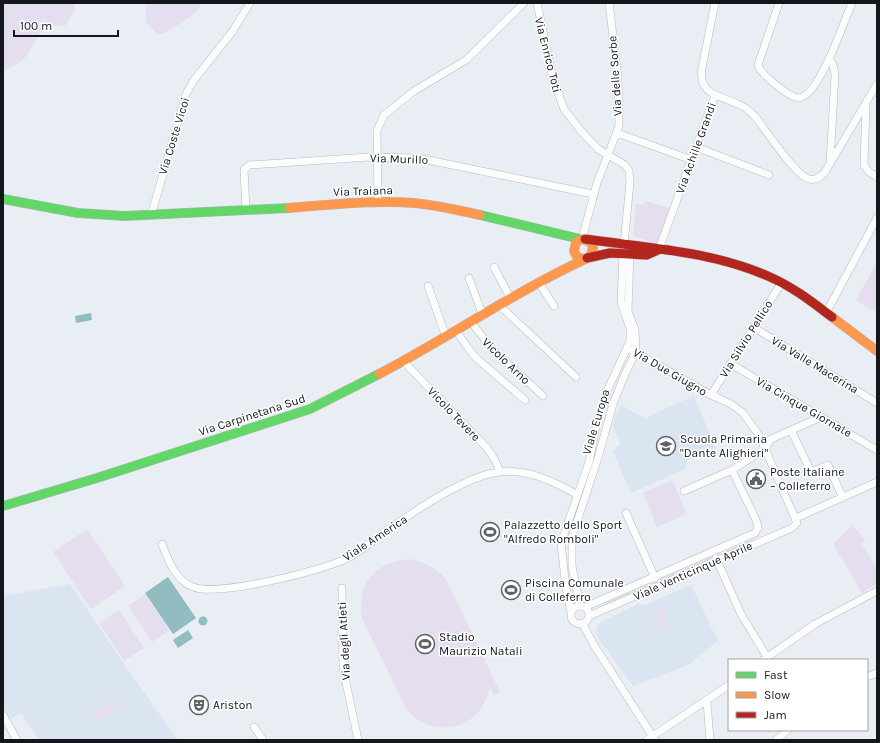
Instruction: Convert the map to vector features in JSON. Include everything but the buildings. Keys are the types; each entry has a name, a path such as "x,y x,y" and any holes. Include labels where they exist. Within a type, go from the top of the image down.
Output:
{"main road":[{"name":"Via Traiana","path":"3,199 78,213 151,216 378,202 414,202 443,206 627,250"},
{"name":"Via Traiana","path":"556,233 573,249"},
{"path":"582,239 591,242 593,248 592,254 586,258 577,257 573,249 576,242 582,239"},
{"name":"Via Carpinetana Sud","path":"555,273 573,249"},
{"path":"627,250 647,255 659,250 716,258 782,282 806,297 877,351"},
{"name":"Via Carpinetana Sud","path":"3,506 302,412 403,361 456,332 555,273 586,258 604,253 627,250"}],"street":[{"name":"Via Coste Vicoi","path":"151,216 186,94 194,80 224,43 250,3"},
{"path":"378,202 378,128 381,118 386,112 420,87 466,60 524,3"},
{"name":"Via Enrico Toti","path":"537,3 549,64 559,97 568,115 598,149 623,163 630,174 627,250"},
{"name":"Via delle Sorbe","path":"582,239 593,194 617,133 619,123 618,78 608,3"},
{"name":"Via Achille Grandi","path":"659,250 715,95 705,88 701,77 715,3"},
{"path":"779,3 758,65 760,70 790,95 801,98 811,91 829,58 852,3"},
{"path":"829,58 835,71 830,165"},
{"path":"715,95 738,104 750,112 794,167 805,177 813,179 819,178 830,165 877,84"},
{"path":"866,104 864,165 869,172 877,177"},
{"path":"617,133 692,160"},
{"path":"696,147 770,175"},
{"name":"Via Murillo","path":"246,210 244,170 249,165 378,157 409,157 434,160 593,194"},
{"path":"826,313 877,218"},
{"name":"Viale Europa","path":"571,612 561,550 562,536 576,494 589,462 597,422 608,389 628,348 630,331 623,311 621,298 627,250"},
{"name":"Viale Europa","path":"583,607 572,566 572,537 598,458 613,404 636,352 635,330 628,311 627,250"},
{"path":"494,267 511,299"},
{"path":"469,278 483,316"},
{"name":"Via Silvio Pellico","path":"711,396 782,282"},
{"path":"539,283 554,306"},
{"path":"428,286 446,337"},
{"path":"500,306 576,377"},
{"name":"Vicolo Arno","path":"472,323 491,348 543,396"},
{"name":"Via Valle Macerina","path":"753,327 877,403"},
{"path":"456,332 476,357 525,400"},
{"name":"Via Due Giugno","path":"628,348 711,396 727,402 740,411 755,428 796,521"},
{"name":"Vicolo Tevere","path":"403,361 487,448 495,460 500,472"},
{"name":"Via Cinque Giornate","path":"730,364 877,450"},
{"path":"684,491 732,470 765,449 771,439 821,417"},
{"path":"791,430 811,472 828,465 843,498"},
{"name":"Viale Venticinque Aprile","path":"583,607 654,578 753,534 757,530 757,522 732,470"},
{"name":"Viale America","path":"162,544 174,570 186,583 193,587 215,590 248,585 339,562 357,553 393,526 451,491 480,477 500,472 518,472 540,476 576,494"},
{"name":"Viale Venticinque Aprile","path":"589,616 792,528 796,521 877,482"},
{"name":"Viale Venticinque Aprile","path":"626,513 654,578"},
{"path":"714,552 741,614 765,658 822,620 877,591"},
{"name":"Via degli Atleti","path":"342,588 343,668 358,740"},
{"path":"583,607 589,616 582,623 577,623 573,620 571,612 574,608 583,607"},
{"path":"582,623 652,739 728,687"},
{"path":"707,702 710,740"},
{"path":"3,715 17,740"},
{"path":"254,726 263,740"},
{"path":"776,740 787,731"}],"shaded area":[{"path":"3,3 75,3 74,12 65,26 47,28 37,38 26,57 3,71"},
{"path":"146,3 202,3 195,13 185,20 164,34 157,34 146,22"},
{"path":"645,201 670,208 659,244 633,236 636,204 644,205"},
{"path":"877,262 877,313 856,300"},
{"name":"Scuola Primaria \"Dante Alighieri\"","path":"694,396 716,449 687,460 685,469 631,493 613,451 620,444 612,424 621,405 645,418"},
{"path":"672,480 687,514 657,527 643,493"},
{"path":"853,525 865,540 861,543 877,569 877,584 862,593 833,544"},
{"path":"87,529 125,586 91,609 53,552"},
{"path":"752,539 753,542 724,554 724,552"},
{"path":"710,557 712,559 678,574 677,572"},
{"path":"409,559 429,566 438,571 446,579 500,692 494,695 490,688 482,707 474,717 463,724 445,727 428,725 418,720 409,712 401,699 362,619 362,595 370,577 386,565 396,561"},
{"path":"674,573 675,575 642,590 641,588"},
{"path":"70,584 130,673 178,740 39,740 22,714 10,719 3,706 3,596"},
{"path":"691,585 718,641 688,665 633,686 598,638 596,631 598,625 603,621 638,604 645,605"},
{"path":"638,589 639,591 604,606 603,604"},
{"path":"145,594 170,630 152,642 128,606"},
{"path":"660,608 669,611 661,631 652,627"},
{"path":"119,610 144,648 124,661 99,623"},
{"path":"114,698 119,706 99,720 94,711"}],"water":[{"path":"91,313 92,320 76,323 75,316"},
{"path":"168,577 196,618 173,634 145,593"},
{"path":"203,616 208,621 203,626 198,621"},
{"path":"188,630 193,638 178,648 173,640"}],"traffic: fast":[{"path":"3,199 78,213 125,216 289,208"},
{"path":"480,215 580,239"},
{"path":"3,506 97,478 310,409 379,374"}],"traffic: slow":[{"path":"289,208 351,203 398,202 430,205 480,215"},
{"path":"379,374 536,284 590,257 593,248 591,242 582,239 576,242 574,251 577,257 584,259"},
{"path":"832,317 877,351"}],"traffic: jam":[{"path":"585,239 702,256 748,268 787,285 832,317"},
{"path":"587,258 610,253 647,255 658,250"}],"place":[{"name":"Scuola Primaria \"Dante Alighieri\"","path":"666,446"},
{"name":"Poste Italiane – Colleferro","path":"756,479"},
{"name":"Palazzetto dello Sport \"Alfredo Romboli\"","path":"490,532"},
{"name":"Piscina Comunale di Colleferro","path":"511,590"},
{"name":"Stadio Maurizio Natali","path":"425,644"},
{"name":"Ariston","path":"199,705"}]}
